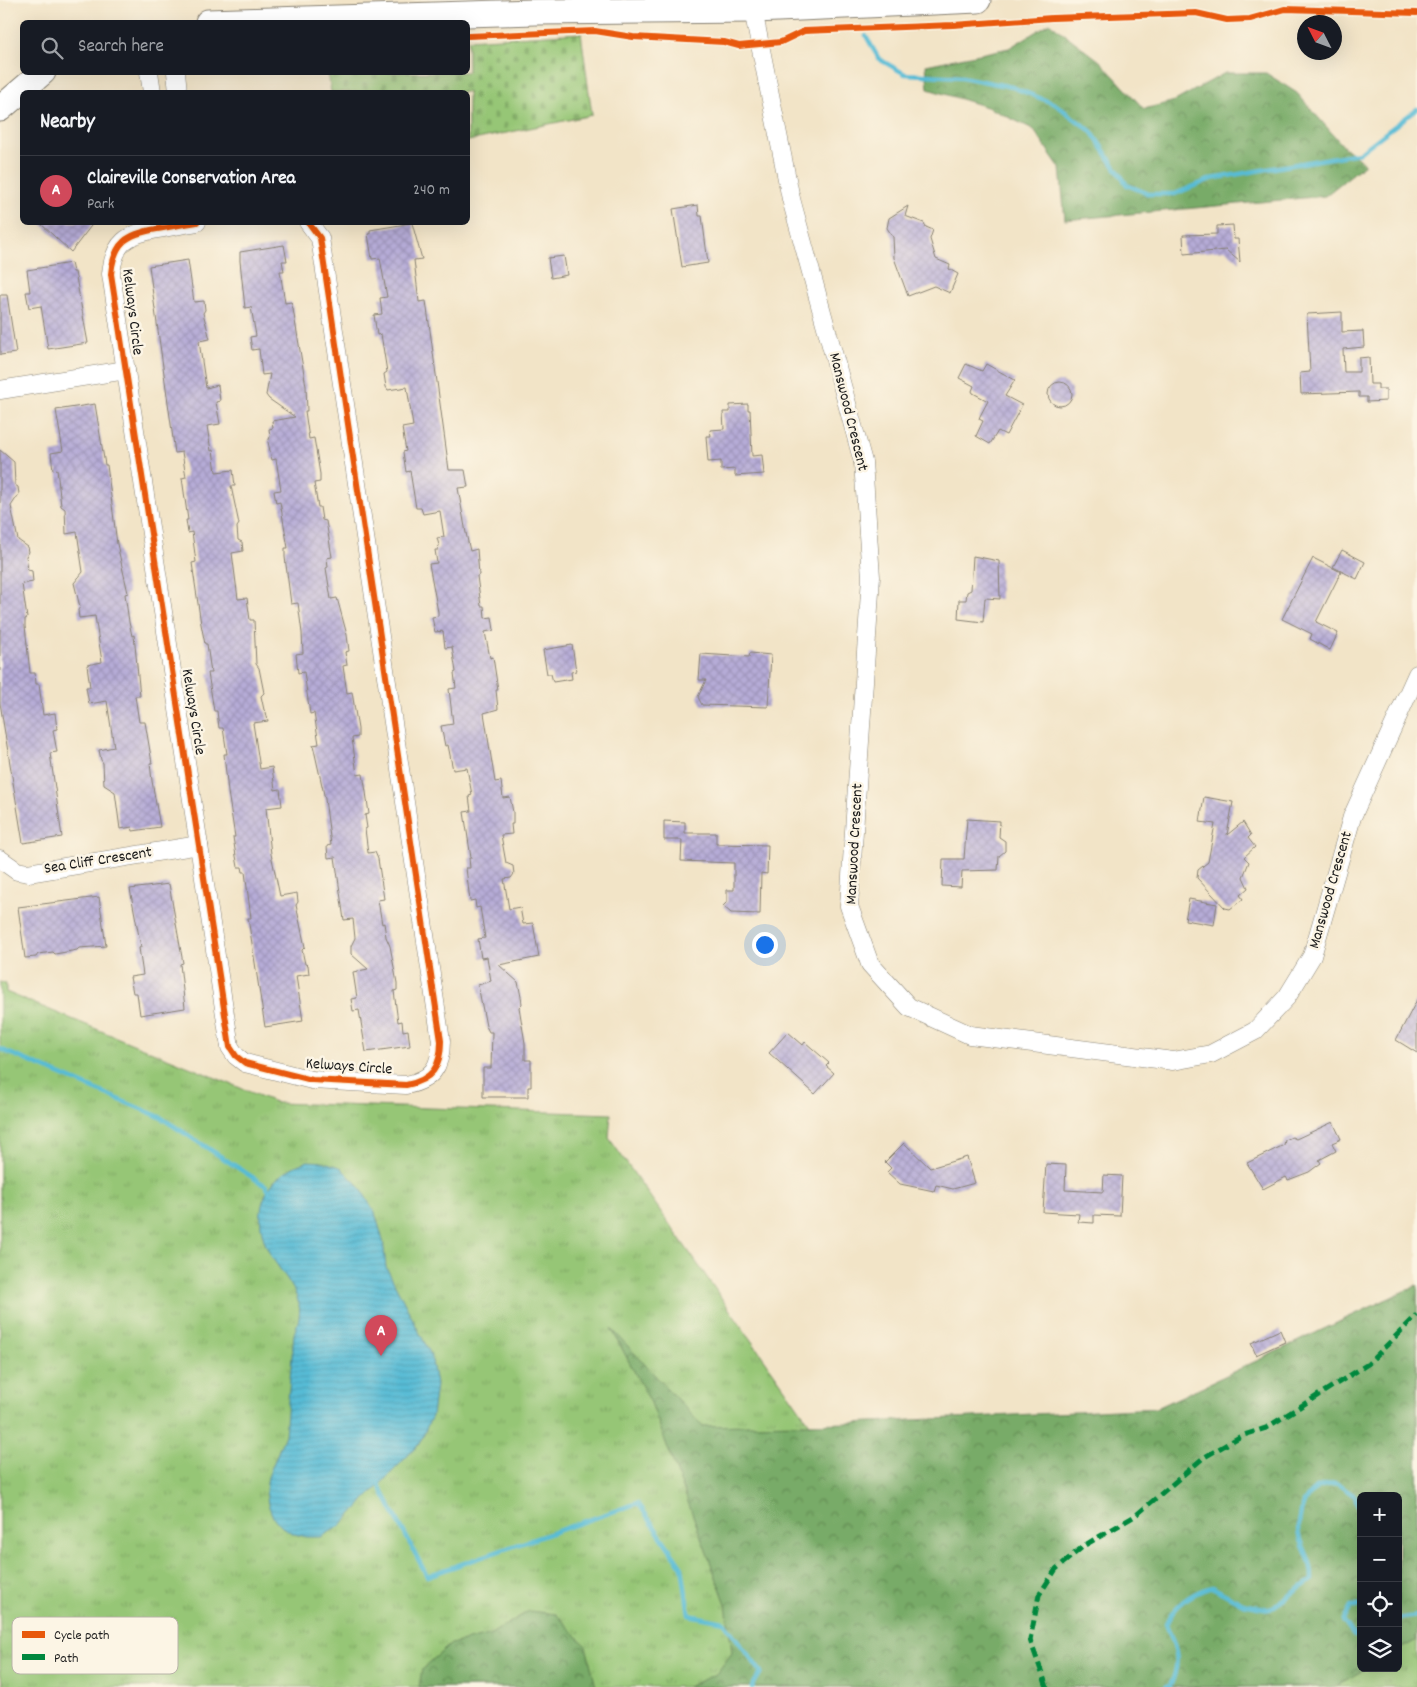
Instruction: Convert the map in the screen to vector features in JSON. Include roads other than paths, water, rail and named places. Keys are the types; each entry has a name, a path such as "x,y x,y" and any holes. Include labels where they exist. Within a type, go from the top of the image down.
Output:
{"main road":[{"path":"273,20 535,12 753,10 978,0"},
{"path":"22,90 40,75"},
{"path":"0,109 20,92"}],"street":[{"name":"Manswood Crescent","path":"753,10 791,199 863,462 871,577 850,906 870,964 909,1007 970,1035 1174,1060 1211,1054 1255,1031 1287,997 1312,956 1352,817 1417,674"},
{"path":"149,75 152,90"},
{"path":"176,75 178,90"},
{"name":"Kelways Circle","path":"178,225 141,231 127,238 118,248 113,260 111,274 230,1047 236,1056 245,1063 319,1081 406,1084 419,1082 430,1076 439,1060 441,1041 429,951 320,238 310,225"},
{"path":"0,390 126,370"},
{"name":"Sea Cliff Crescent","path":"0,859 17,871 28,872 199,845"}],"water":[{"path":"308,1161 324,1162 340,1167 360,1187 375,1213 383,1240 386,1267 431,1355 436,1385 432,1416 419,1444 340,1526 321,1537 307,1537 294,1534 282,1527 273,1517 268,1504 266,1490 268,1477 285,1435 294,1334 299,1309 294,1290 267,1248 260,1219 266,1194 273,1184 282,1174"}],"waterway":[{"path":"866,36 879,59 905,74 962,77 1012,87 1055,104 1091,131 1127,185 1149,194 1175,194 1211,179 1359,153 1417,109"},
{"path":"0,1049 160,1117 266,1186 270,1193"},
{"path":"377,1481 427,1576 638,1503 682,1567 689,1615 724,1622 761,1672 752,1687"},
{"path":"1166,1687 1170,1686 1174,1677 1177,1662 1173,1640 1166,1624 1184,1600 1197,1592 1212,1587 1243,1604 1270,1609 1312,1580 1310,1563 1301,1540 1299,1527 1301,1511 1307,1497 1319,1487 1336,1483 1355,1496 1357,1503"},
{"path":"1357,1606 1351,1606 1343,1621 1354,1636 1357,1636"},
{"path":"1402,1618 1417,1616"}],"place":[{"name":"Claireville Conservation Area","path":"381,1356"}]}
